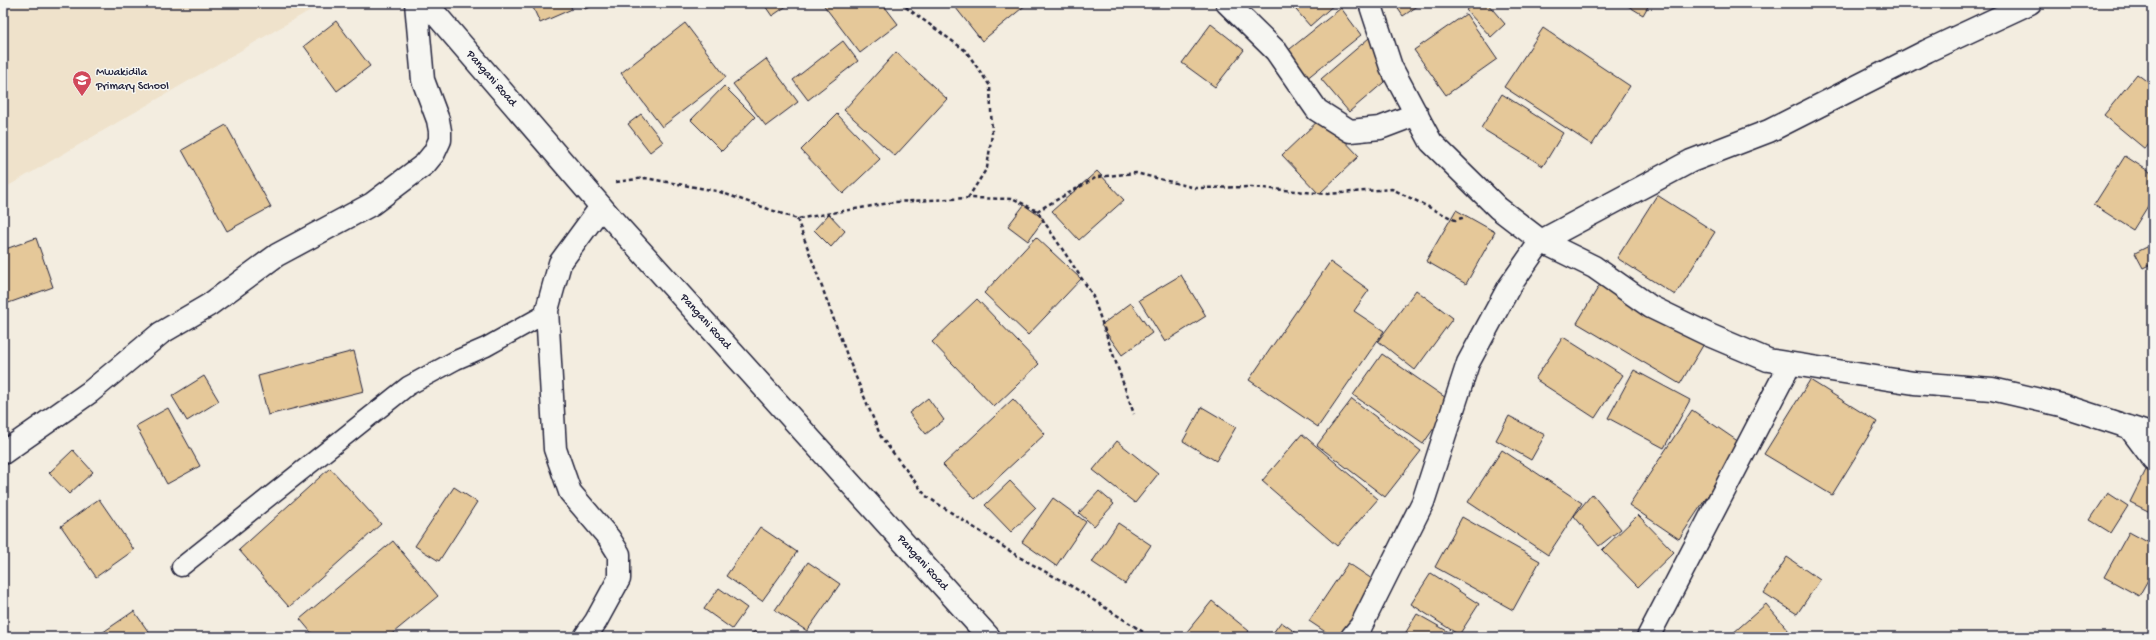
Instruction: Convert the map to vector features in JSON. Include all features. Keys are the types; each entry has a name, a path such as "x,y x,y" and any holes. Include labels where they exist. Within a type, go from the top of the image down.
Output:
{"street":[{"path":"3,454 90,392 161,333 209,305 277,255 372,204 425,164 434,153 440,140 440,131 438,120 423,80 416,3"},
{"name":"Pangani Road","path":"426,3 601,207 989,637"},
{"path":"1227,3 1276,50 1316,110 1350,131 1380,128 1417,114"},
{"path":"1370,3 1391,67 1431,142 1498,208 1541,240 1594,267 1651,307 1709,335 1768,360 1914,383 1992,388 2061,404 2153,435"},
{"path":"1352,637 1360,626 1423,502 1468,363 1509,287 1541,240 1691,161 1769,131 1927,51 2030,3"},
{"path":"585,637 620,579 619,554 609,538 570,492 555,449 547,313 560,263 601,207"},
{"path":"1648,637 1790,364"},
{"path":"2129,427 2153,459"}],"lane":[{"path":"181,567 408,386 456,360 486,348 547,313"}],"path":[{"path":"900,3 966,51 990,86 992,134 987,168 968,198"},
{"path":"1037,211 1097,177 1136,173 1195,188 1252,187 1328,194 1392,189 1455,220 1498,208"},
{"path":"584,187 645,178 717,191 797,219 895,202 968,198 1014,199 1037,211 1092,294 1134,414"},
{"path":"797,219 848,358 881,437 926,496 1019,556 1073,587 1151,637"}],"shaded area":[{"name":"Mwakidila Primary School","path":"3,3 317,3 319,5 3,189"}],"building":[{"path":"531,3 569,3 572,9 540,23"},
{"path":"583,3 599,3 585,9"},
{"path":"763,3 791,3 772,16"},
{"path":"822,3 882,3 898,24 860,53"},
{"path":"952,3 1026,3 1027,4 982,41"},
{"path":"1290,3 1336,3 1310,26"},
{"path":"1394,3 1422,3 1403,16"},
{"path":"1474,3 1487,3 1505,24 1491,37 1466,10"},
{"path":"1623,3 1650,3 1643,15"},
{"path":"1341,8 1361,35 1296,87 1275,61"},
{"path":"1466,14 1497,59 1446,95 1414,50"},
{"path":"336,21 370,66 337,91 304,46"},
{"path":"685,23 726,77 662,127 621,73"},
{"path":"1211,24 1244,50 1215,87 1182,63"},
{"path":"1543,28 1630,86 1592,145 1504,87"},
{"path":"1369,38 1397,71 1349,112 1321,79"},
{"path":"843,41 858,61 808,100 793,80"},
{"path":"896,52 947,99 895,156 844,110"},
{"path":"766,59 798,102 766,126 733,84"},
{"path":"2137,74 2153,86 2153,139 2145,149 2104,115"},
{"path":"724,86 755,117 722,151 691,120"},
{"path":"1502,94 1563,133 1543,166 1481,128"},
{"path":"641,114 663,142 650,152 628,124"},
{"path":"837,114 880,159 843,194 801,150"},
{"path":"1322,117 1359,156 1319,194 1282,155"},
{"path":"226,125 271,207 227,231 182,150"},
{"path":"2125,156 2153,174 2153,198 2133,230 2094,205"},
{"path":"1097,171 1124,200 1079,240 1052,211"},
{"path":"1657,195 1715,232 1675,295 1617,258"},
{"path":"1024,205 1044,219 1028,241 1008,226"},
{"path":"1456,210 1495,232 1466,284 1426,261"},
{"path":"829,214 845,231 831,247 814,230"},
{"path":"1036,237 1081,279 1028,335 984,293"},
{"path":"36,238 53,287 3,305 3,250"},
{"path":"2151,245 2153,250 2153,263 2143,268 2135,253"},
{"path":"1330,262 1369,290 1354,311 1384,331 1318,427 1249,380"},
{"path":"1608,271 1711,332 1680,384 1577,323"},
{"path":"1181,275 1206,316 1165,342 1139,300"},
{"path":"1416,290 1453,318 1415,370 1378,341"},
{"path":"977,299 1039,364 994,407 932,342"},
{"path":"1131,303 1152,333 1122,355 1101,325"},
{"path":"1563,337 1623,375 1595,418 1535,379"},
{"path":"354,351 364,391 268,415 258,376"},
{"path":"1382,354 1452,402 1423,444 1353,395"},
{"path":"1634,370 1690,400 1664,448 1608,418"},
{"path":"204,376 219,401 187,421 172,396"},
{"path":"1810,380 1877,422 1832,495 1764,454"},
{"path":"928,398 944,420 926,434 909,413"},
{"path":"1013,399 1045,434 975,499 943,465"},
{"path":"1352,399 1421,451 1385,497 1317,445"},
{"path":"1202,407 1236,427 1216,461 1183,441"},
{"path":"168,408 200,466 167,484 136,426"},
{"path":"1692,410 1742,444 1679,539 1629,505"},
{"path":"1509,416 1545,435 1531,460 1496,440"},
{"path":"1302,434 1378,499 1337,546 1262,481"},
{"path":"1117,441 1158,474 1135,503 1093,470"},
{"path":"73,450 93,472 69,494 49,473"},
{"path":"1502,450 1582,503 1548,555 1468,502"},
{"path":"330,468 381,524 289,607 239,550"},
{"path":"2146,470 2153,474 2153,506 2150,512 2130,502"},
{"path":"1010,481 1036,508 1011,532 985,505"},
{"path":"454,487 477,502 439,561 415,546"},
{"path":"1099,491 1114,504 1094,526 1079,513"},
{"path":"2108,493 2128,506 2111,533 2090,520"},
{"path":"1592,494 1621,529 1599,546 1574,516"},
{"path":"1053,498 1086,522 1056,566 1022,542"},
{"path":"99,499 134,550 96,577 61,526"},
{"path":"1638,515 1674,552 1638,587 1602,550"},
{"path":"1462,517 1540,561 1513,610 1435,567"},
{"path":"1118,523 1151,545 1125,584 1092,562"},
{"path":"760,527 797,552 762,601 726,576"},
{"path":"2129,532 2153,545 2153,571 2139,596 2104,577"},
{"path":"393,541 438,596 388,637 315,637 300,619"},
{"path":"1787,557 1820,580 1797,614 1764,593"},
{"path":"808,562 840,584 807,631 775,610"},
{"path":"1348,563 1381,585 1346,637 1333,637 1309,621"},
{"path":"1431,573 1479,604 1459,635 1411,604"},
{"path":"719,588 747,608 732,629 704,609"},
{"path":"1212,601 1249,631 1245,637 1189,637 1185,634"},
{"path":"1766,604 1794,637 1734,637 1732,634"},
{"path":"134,611 152,637 96,637"},
{"path":"1417,614 1456,636 1456,637 1403,637"},
{"path":"1281,622 1302,637 1270,637"},
{"path":"755,631 760,637 748,637"}],"place":[{"name":"Mwakidila Primary School","path":"82,97"}]}
